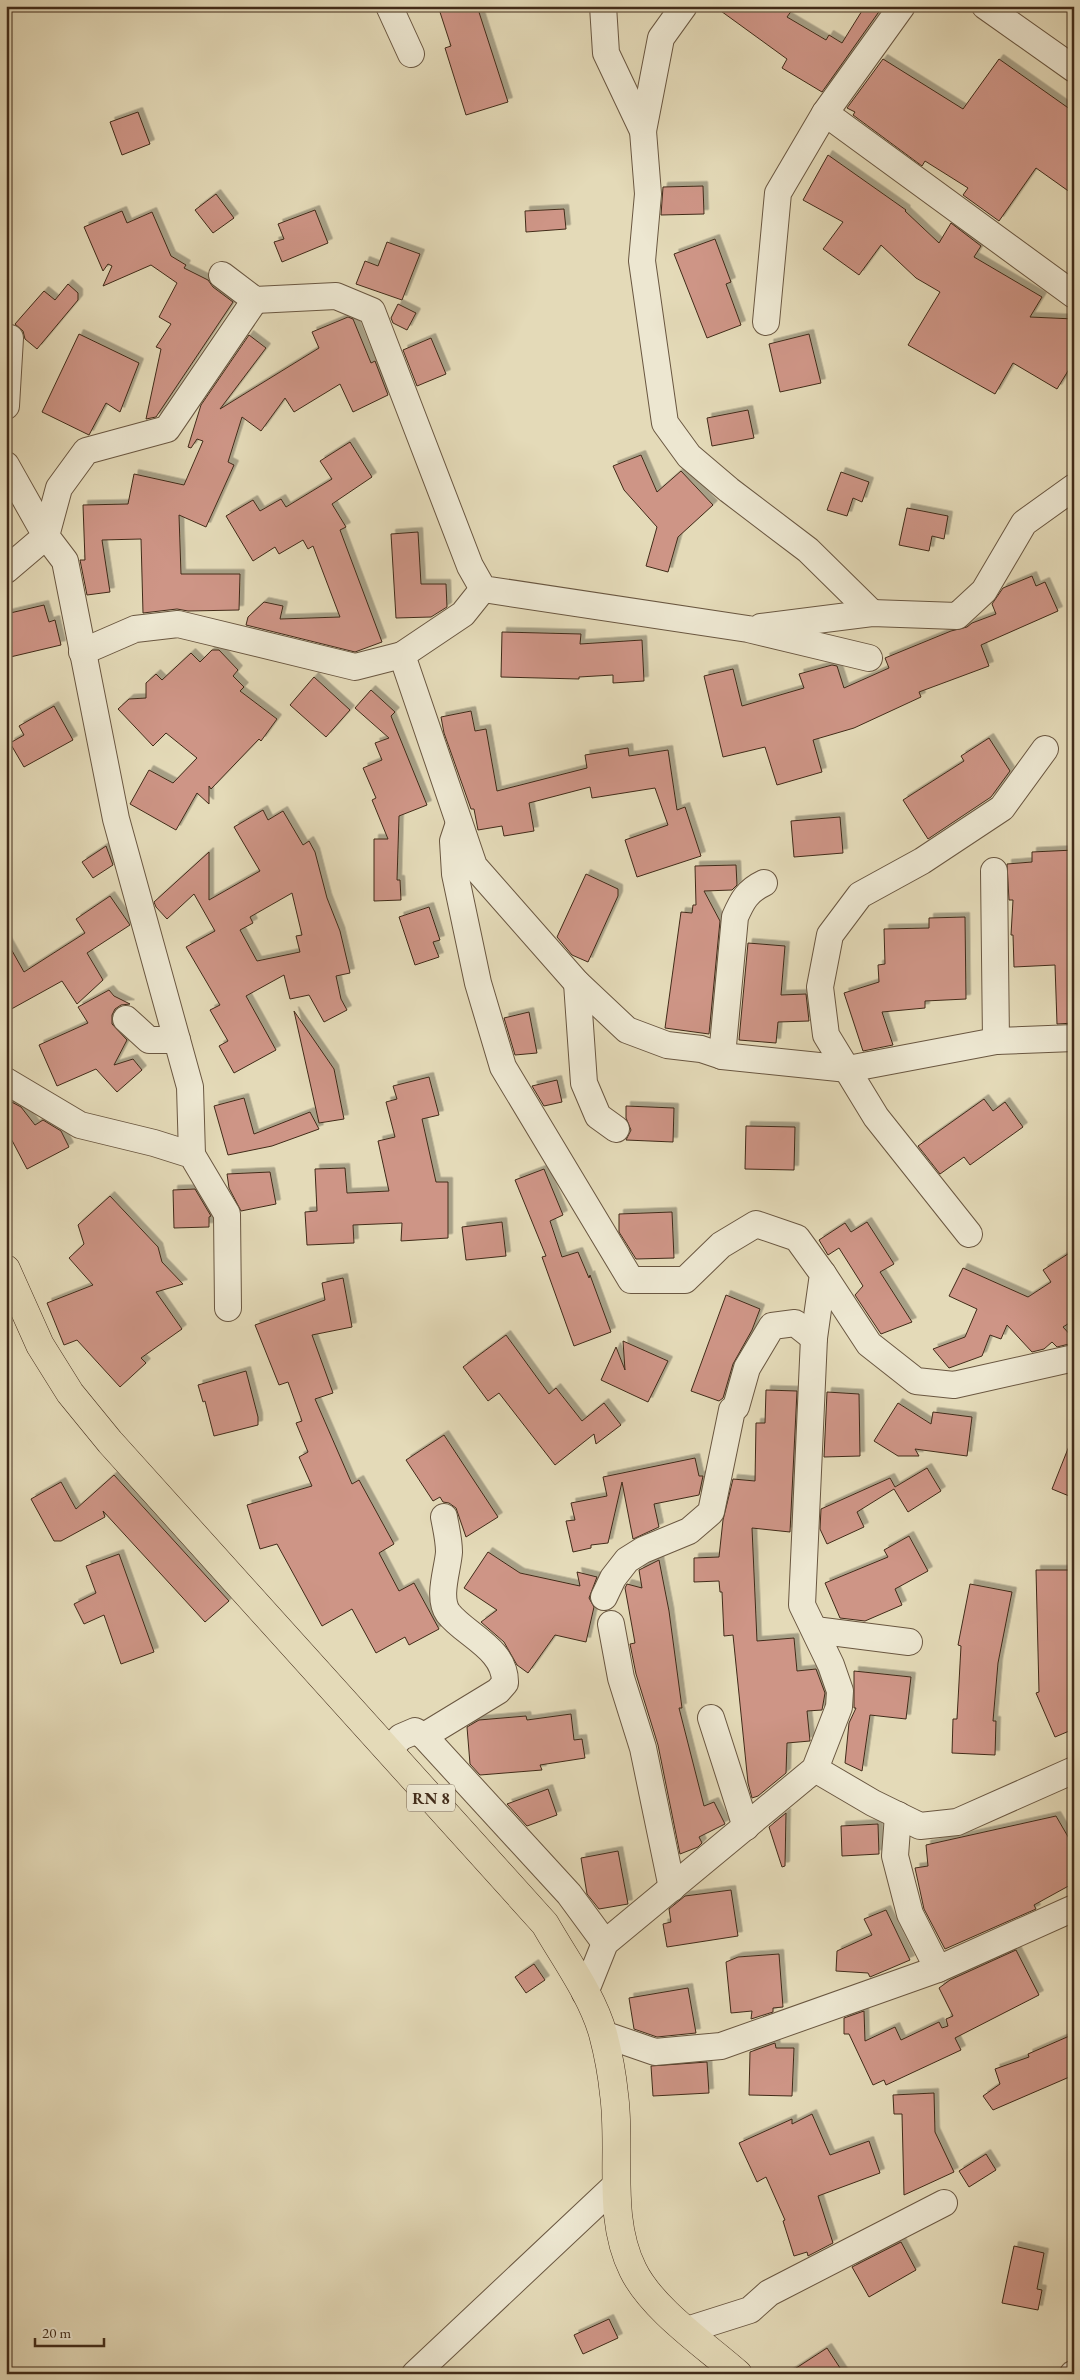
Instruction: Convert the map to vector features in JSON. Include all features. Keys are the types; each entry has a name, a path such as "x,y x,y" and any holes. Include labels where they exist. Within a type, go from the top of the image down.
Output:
{"main road":[{"name":"RN 8","path":"6,1268 40,1345 70,1393 110,1442 545,1924 586,1993 603,2034 614,2095 616,2185 622,2237 633,2270 658,2305 738,2374"}],"street":[{"path":"390,6 411,54"},
{"path":"603,6 606,53 643,132"},
{"path":"684,6 661,38 643,132 648,194 642,261 665,423 689,456 729,490 808,550 872,613"},
{"path":"766,322 778,193 825,113 902,6"},
{"path":"985,6 1074,69"},
{"path":"825,113 1074,295"},
{"path":"222,274 256,300 336,296 372,311 470,566 483,589"},
{"path":"6,570 46,536 59,488 86,451 167,430 256,300"},
{"path":"6,406 10,338"},
{"path":"6,465 46,536 65,561 116,819 190,1087 192,1155 226,1214 228,1308"},
{"path":"748,629 872,613 957,616 984,591 1024,523 1074,487"},
{"path":"483,589 748,629 869,658"},
{"path":"82,652 135,629 178,624 355,667 402,655 463,614 483,589"},
{"path":"402,655 474,866 577,983 627,1030 667,1044 701,1049 722,1056 848,1069 996,1041 1074,1038"},
{"path":"969,1234 876,1117 826,1035 820,987 830,935 860,895 922,861 1002,808 1045,749"},
{"path":"459,823 453,841 455,874 478,984 503,1067 631,1280 685,1280 721,1245 756,1224 797,1238 869,1344 916,1381 954,1385 1074,1358"},
{"path":"994,870 996,1041"},
{"path":"722,1056 735,918 743,898 753,888 764,883"},
{"path":"577,983 584,1083 598,1116 616,1129"},
{"path":"126,1019 149,1040 177,1040"},
{"path":"6,1081 80,1125 154,1143 192,1155"},
{"path":"586,1993 605,1943 814,1769 840,1707 840,1691 802,1605 814,1338 823,1274"},
{"path":"604,1597 614,1578 627,1560 643,1550 689,1531 711,1512 732,1410 736,1407 747,1368 772,1326 795,1323 814,1338"},
{"path":"424,1736 498,1691 504,1683 503,1666 477,1638 448,1613 444,1602 449,1553 444,1517"},
{"path":"611,1624 621,1678 643,1748 672,1888"},
{"path":"814,1630 909,1642"},
{"path":"711,1718 746,1827"},
{"path":"388,1750 401,1737 415,1731 424,1736 569,1894 605,1943"},
{"path":"814,1769 873,1803 920,1826 957,1822 1074,1770"},
{"path":"898,1815 895,1856 910,1914 938,1969"},
{"path":"603,2034 655,2052 721,2046 938,1969 1074,1908"},
{"path":"415,2374 616,2185"},
{"path":"687,2330 750,2310 769,2293 944,2203"}],"building":[{"path":"438,6 477,6 508,102 466,115 445,48 451,46"},
{"path":"714,6 795,6 787,17 826,40 829,35 842,43 865,6 883,6 822,92 782,68 787,59"},
{"path":"883,59 963,109 999,59 1074,112 1074,195 1036,168 999,221 963,195 968,188 925,161 922,166 853,115 855,112 847,108"},
{"path":"138,112 150,144 122,155 110,122"},
{"path":"828,155 906,210 939,243 951,223 981,246 974,257 1042,297 1030,317 1074,319 1074,361 1057,389 1013,363 995,394 908,345 940,292 916,278 881,245 859,275 823,249 843,222 803,200"},
{"path":"703,186 704,214 661,215 663,187"},
{"path":"216,194 234,218 213,233 195,210"},
{"path":"564,209 566,229 526,232 525,211"},
{"path":"315,210 328,243 282,262 274,242 284,239 278,224"},
{"path":"122,211 127,223 152,212 171,256 186,265 184,268 208,280 213,287 233,302 156,417 146,419 161,349 156,347 171,324 159,317 177,283 151,265 103,286 112,266 108,264 103,271 84,227"},
{"path":"715,239 731,282 726,284 741,325 707,338 674,254"},
{"path":"387,242 420,254 402,300 356,284 365,261 378,266"},
{"path":"68,284 78,293 78,300 37,349 25,339 23,331 15,324 44,291 55,300"},
{"path":"398,304 416,313 407,330 393,323 391,318"},
{"path":"348,317 353,319 371,363 375,361 388,395 353,412 340,384 294,412 285,398 261,431 242,417 228,462 234,465 206,527 179,515 181,574 240,574 239,610 188,611 177,609 143,613 141,539 102,540 110,592 87,595 80,560 85,560 83,505 128,504 134,474 184,485 203,441 197,439 191,448 188,447 201,405 249,335 266,348 220,409 319,348 312,332"},
{"path":"79,334 139,363 120,412 106,403 89,435 42,412"},
{"path":"809,334 821,383 780,392 769,344"},
{"path":"431,338 446,374 417,386 403,350"},
{"path":"748,410 754,438 712,446 707,418"},
{"path":"350,442 372,477 332,504 346,527 340,530 382,642 355,652 246,625 248,617 264,602 283,606 280,619 340,617 313,546 308,549 303,540 279,554 275,547 253,561 226,516 253,500 260,511 281,499 286,507 332,479 320,461"},
{"path":"641,455 657,492 681,471 713,505 678,537 668,572 646,566 657,527 624,490 613,466"},
{"path":"841,472 869,482 862,502 853,498 847,516 827,510"},
{"path":"907,508 948,516 944,539 932,536 929,551 899,545"},
{"path":"418,532 421,584 446,584 447,607 431,617 396,618 391,534"},
{"path":"1032,576 1036,586 1045,582 1058,611 981,645 989,666 919,692 921,697 854,728 813,740 822,772 777,785 765,747 723,757 704,676 733,669 742,706 804,688 799,674 832,665 837,666 844,688 889,668 885,658 996,614 992,604 1003,588"},
{"path":"44,605 49,622 55,620 61,645 6,658 6,614"},
{"path":"502,632 581,634 580,644 642,640 644,681 613,683 613,675 579,677 579,679 501,677"},
{"path":"212,650 219,650 238,670 233,676 244,687 240,691 277,719 261,741 259,739 211,789 209,786 209,804 197,793 176,830 130,804 149,770 173,783 197,758 166,733 153,746 118,709 129,699 146,698 146,683 156,674 162,680 191,653 200,662"},
{"path":"314,677 350,710 326,737 290,705"},
{"path":"371,690 395,712 391,716 427,805 399,816 397,880 400,880 401,900 374,901 374,839 388,839 372,800 376,798 363,768 382,760 375,743 389,738 355,708"},
{"path":"54,706 73,740 24,767 10,743 24,735 19,726"},
{"path":"471,711 475,731 486,729 497,791 587,768 585,755 628,748 629,756 668,750 677,810 685,807 701,856 637,877 625,840 668,825 655,788 592,798 590,787 529,803 534,831 504,836 502,826 478,830 474,809 471,809 444,733 441,717"},
{"path":"989,738 1010,771 991,797 928,839 903,800 964,761 961,756"},
{"path":"263,810 268,820 283,811 303,845 309,841 315,852 327,898 340,931 350,973 336,976 341,999 347,1010 324,1022 309,995 290,999 284,975 246,996 276,1050 234,1073 219,1046 228,1041 210,1010 220,1005 186,947 215,931 194,894 167,919 154,902 209,852 209,900 260,871 234,827","holes":["292,893 302,935 296,936 300,952 257,961 240,930 253,923 250,917"]},
{"path":"840,817 843,853 794,857 791,821"},
{"path":"106,846 113,865 93,878 82,862"},
{"path":"1074,850 1074,1023 1057,1024 1055,965 1014,967 1013,935 1011,935 1013,900 1009,900 1007,864 1032,862 1032,852"},
{"path":"736,865 737,885 732,890 704,891 720,921 709,1034 665,1028 681,912 692,913 693,905 696,905 695,866"},
{"path":"586,874 618,889 618,896 588,962 572,955 557,937"},
{"path":"110,896 130,925 87,953 103,980 77,1004 62,981 6,1012 6,940 24,972 85,933 76,919"},
{"path":"429,907 440,940 433,942 439,957 415,965 399,917"},
{"path":"965,917 966,999 925,1001 925,1008 882,1012 893,1045 863,1051 844,993 879,982 878,965 885,964 884,929 929,928 929,918"},
{"path":"748,943 785,946 781,995 806,994 809,1021 778,1022 776,1043 739,1040"},
{"path":"109,990 114,996 130,1004 121,1005 115,1009 112,1015 112,1024 127,1040 114,1065 133,1059 142,1070 117,1092 96,1069 57,1086 39,1045 88,1023 78,1007"},
{"path":"294,1011 334,1069 344,1119 319,1123"},
{"path":"529,1012 537,1053 515,1055 504,1018"},
{"path":"429,1077 439,1115 422,1119 436,1182 448,1182 448,1238 401,1241 402,1223 353,1225 354,1243 307,1245 305,1212 317,1211 315,1169 345,1168 347,1193 389,1191 378,1141 395,1137 386,1102 397,1099 393,1086"},
{"path":"557,1080 562,1102 544,1106 532,1086"},
{"path":"244,1098 254,1134 310,1112 319,1129 272,1146 228,1155 214,1106"},
{"path":"6,1099 21,1107 35,1125 43,1120 61,1131 69,1147 27,1169 6,1129"},
{"path":"984,1099 993,1111 1005,1102 1023,1127 970,1165 964,1157 940,1174 918,1146"},
{"path":"626,1106 674,1108 673,1142 626,1140 631,1130 626,1118"},
{"path":"746,1126 795,1127 794,1170 745,1169"},
{"path":"544,1169 563,1215 550,1221 562,1257 578,1252 589,1278 590,1275 611,1332 574,1346 542,1257 546,1256 515,1180"},
{"path":"270,1172 276,1204 241,1211 229,1188 227,1174"},
{"path":"195,1189 211,1216 209,1217 209,1227 174,1228 173,1190"},
{"path":"110,1196 158,1247 162,1262 183,1284 156,1292 182,1329 141,1358 146,1363 120,1387 77,1340 64,1345 47,1303 93,1285 69,1258 84,1244 78,1225"},
{"path":"672,1212 674,1258 636,1259 619,1232 619,1214"},
{"path":"502,1222 506,1256 466,1260 462,1227"},
{"path":"867,1222 894,1264 880,1272 912,1322 881,1334 855,1295 863,1286 839,1248 828,1255 819,1240 845,1223 851,1232"},
{"path":"1074,1250 1074,1320 1063,1327 1074,1339 1069,1344 1057,1347 1052,1342 1044,1349 1032,1352 1007,1325 1001,1339 990,1335 982,1356 949,1368 933,1349 965,1337 977,1309 949,1296 963,1268 1028,1297 1051,1282 1043,1270"},
{"path":"343,1278 352,1327 312,1335 333,1393 315,1399 352,1484 359,1480 394,1544 379,1553 399,1591 414,1583 439,1629 409,1645 405,1637 376,1653 352,1609 322,1626 277,1544 260,1549 247,1505 312,1486 299,1457 308,1452 296,1423 302,1421 288,1382 279,1385 255,1325 325,1300 322,1283"},
{"path":"726,1295 760,1309 752,1330 733,1364 723,1398 719,1401 691,1391"},
{"path":"506,1335 549,1394 556,1388 582,1421 604,1403 621,1425 596,1444 594,1434 555,1465 499,1393 488,1401 463,1367"},
{"path":"623,1341 668,1361 648,1402 601,1380 616,1347 625,1370"},
{"path":"246,1371 258,1417 258,1425 214,1436 205,1401 203,1402 198,1385"},
{"path":"766,1390 797,1391 790,1532 752,1528 757,1641 794,1638 797,1671 816,1669 825,1693 822,1710 807,1711 810,1741 787,1743 786,1773 758,1796 752,1798 748,1783 733,1635 724,1636 722,1592 720,1592 719,1581 694,1582 694,1558 719,1557 723,1520 733,1479 755,1481 756,1423 765,1423"},
{"path":"827,1392 859,1394 860,1456 824,1457"},
{"path":"898,1403 931,1424 933,1412 972,1417 967,1456 915,1449 919,1456 898,1456 874,1441"},
{"path":"444,1435 498,1517 466,1537 456,1508 449,1503 443,1502 440,1497 433,1501 406,1460"},
{"path":"1074,1436 1074,1498 1052,1489"},
{"path":"695,1458 699,1476 703,1476 699,1495 654,1504 659,1527 633,1539 622,1482 608,1543 591,1545 591,1548 573,1552 566,1521 575,1520 571,1503 607,1496 603,1477"},
{"path":"927,1468 941,1491 908,1512 894,1489 857,1512 864,1527 827,1544 820,1529 821,1509 890,1478 895,1487"},
{"path":"114,1475 229,1601 205,1622 103,1511 105,1517 61,1541 54,1541 31,1499 61,1482 76,1509"},
{"path":"909,1536 928,1571 895,1589 902,1605 865,1621 840,1618 825,1583 888,1557 884,1550"},
{"path":"488,1552 520,1573 580,1586 577,1572 597,1577 589,1598 594,1607 586,1642 555,1635 528,1673 517,1665 504,1642 481,1622 497,1610 464,1588"},
{"path":"119,1554 154,1652 121,1664 104,1615 84,1624 74,1604 96,1593 86,1566"},
{"path":"659,1560 669,1611 682,1708 679,1708 704,1806 714,1802 725,1824 699,1837 702,1843 698,1847 680,1854 658,1745 636,1674 630,1644 635,1643 625,1588 627,1584 642,1588 639,1570"},
{"path":"1036,1570 1074,1570 1074,1729 1055,1737 1036,1693 1039,1692"},
{"path":"970,1584 1012,1592 998,1663 993,1721 996,1721 995,1755 952,1753 953,1719 957,1719 961,1646 958,1645"},
{"path":"854,1671 911,1677 906,1719 870,1715 862,1771 845,1763 849,1723 856,1708 854,1708"},
{"path":"571,1714 574,1740 582,1739 585,1758 540,1765 542,1770 480,1775 470,1764 467,1727 479,1720 526,1716 527,1720"},
{"path":"548,1789 557,1815 527,1826 507,1804"},
{"path":"786,1813 785,1866 782,1867 769,1827"},
{"path":"1056,1816 1074,1847 1074,1883 1034,1905 1036,1909 945,1949 924,1909 915,1868 928,1866 926,1845"},
{"path":"878,1824 879,1854 842,1856 841,1826"},
{"path":"618,1851 628,1904 599,1909 587,1894 581,1858"},
{"path":"731,1890 738,1936 667,1947 663,1924 671,1922 669,1909 685,1896"},
{"path":"886,1910 910,1960 870,1977 868,1973 836,1971 837,1951 872,1935 864,1919"},
{"path":"1016,1950 1039,1995 955,2038 961,2050 886,2085 884,2080 873,2085 849,2034 844,2034 844,2018 864,2011 865,2041 895,2027 901,2040 939,2022 942,2028 948,2026 946,2019 953,2016 939,1988 950,1980"},
{"path":"779,1954 783,2007 773,2008 773,2012 751,2019 752,2011 731,2013 726,1962 738,1957"},
{"path":"534,1964 545,1980 526,1993 515,1977"},
{"path":"688,1988 696,2033 657,2037 634,2029 629,1998"},
{"path":"1074,2034 1074,2075 993,2110 983,2096 1000,2084 995,2069 1029,2057 1028,2054"},
{"path":"775,2043 776,2048 794,2048 792,2096 749,2095 750,2052"},
{"path":"707,2062 709,2093 653,2096 651,2066"},
{"path":"934,2093 935,2132 954,2172 904,2195 902,2114 894,2114 893,2095"},
{"path":"812,2114 830,2155 869,2141 880,2173 818,2196 833,2243 808,2256 807,2252 794,2256 783,2221 785,2220 766,2177 757,2182 739,2143 792,2119 792,2124"},
{"path":"986,2154 996,2170 969,2187 959,2171"},
{"path":"901,2242 916,2270 869,2297 852,2267"},
{"path":"1014,2246 1044,2253 1037,2289 1042,2290 1038,2310 1002,2303"},
{"path":"609,2319 618,2338 583,2354 574,2335"},
{"path":"827,2348 844,2374 787,2374"}]}
